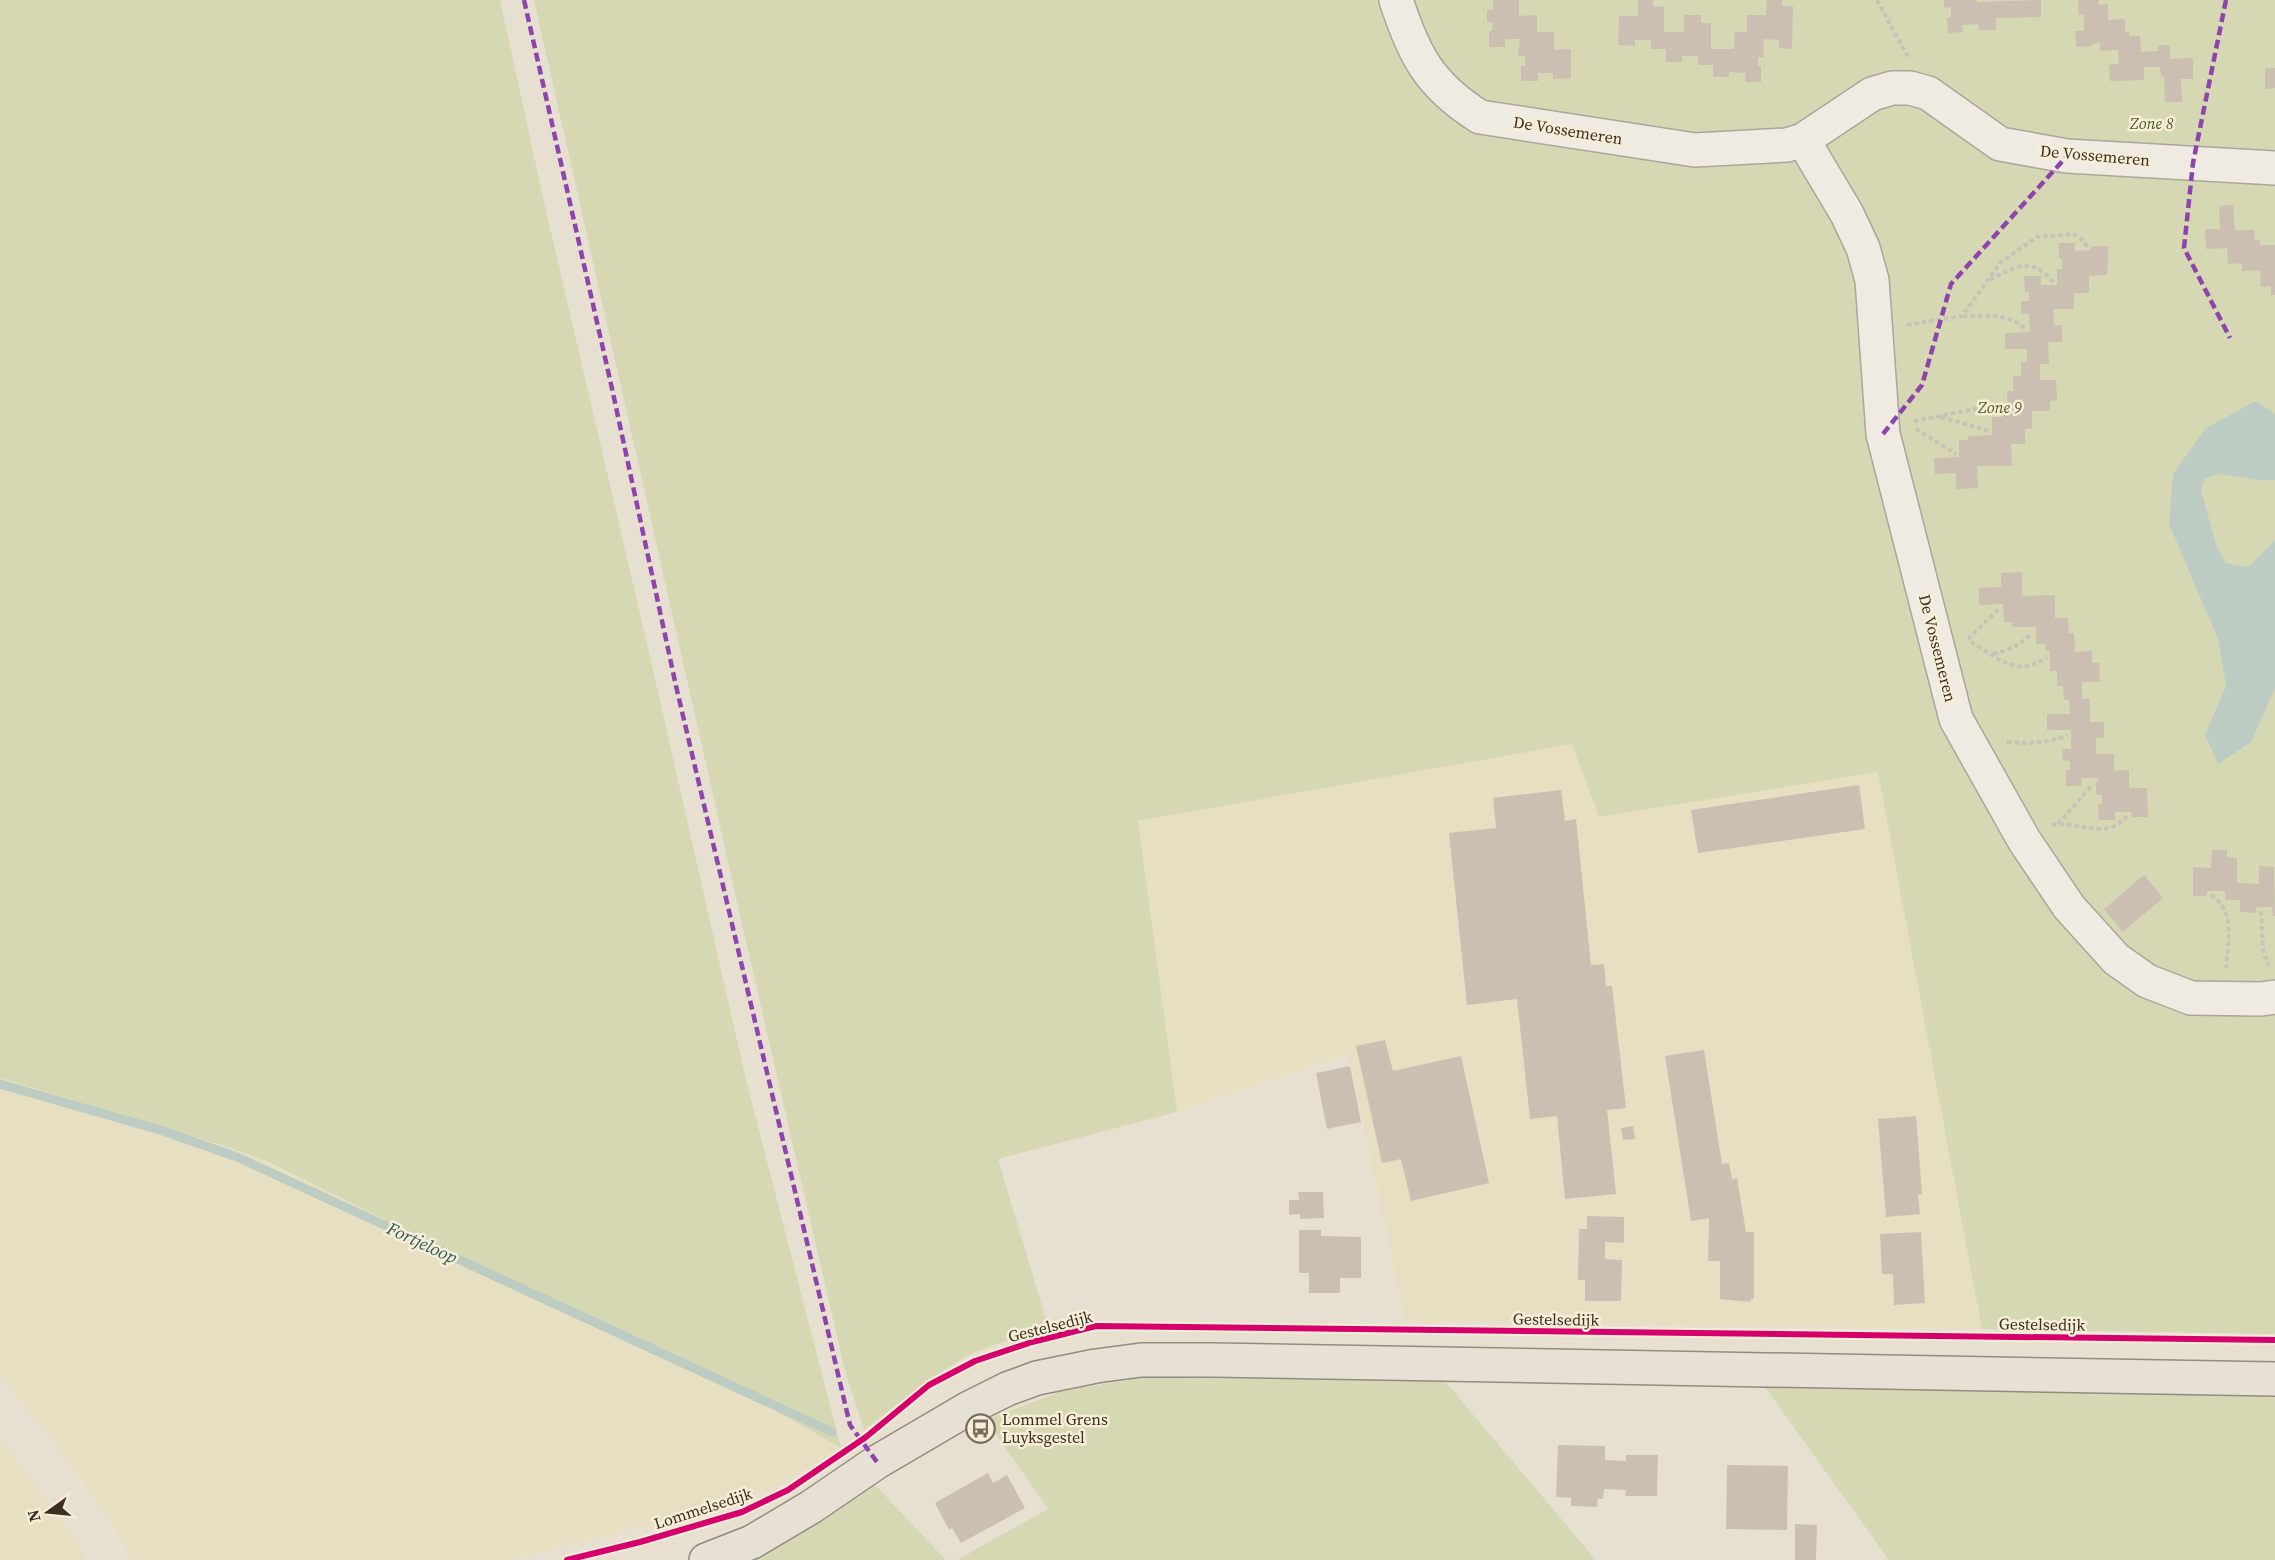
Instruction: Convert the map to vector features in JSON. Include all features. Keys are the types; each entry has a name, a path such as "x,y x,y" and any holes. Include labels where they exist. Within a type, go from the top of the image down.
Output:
{"main road":[{"path":"706,1560 752,1542 811,1507 877,1462 969,1408 1007,1389 1060,1372 1141,1360 2275,1379"}],"lane":[{"name":"De Vossemeren","path":"1396,0 1407,33 1433,80 1456,102 1480,117 1695,150 1786,145 1803,140 1872,93 1892,88 1910,88 1928,93 2000,144 2067,156 2275,168"},
{"name":"De Vossemeren","path":"1803,140 1847,214 1863,248 1872,280 1883,434 1952,641 1956,718 2019,831 2069,907 2116,959 2147,981 2191,998 2261,999 2272,982"}],"path":[{"path":"1877,0 1928,93"},
{"path":"1962,316 2001,262 2037,237 2073,234 2080,237 2088,248"},
{"path":"1987,281 2013,267 2036,266 2054,283"},
{"path":"1875,328 1921,324 1962,316 2005,316 2019,322 2026,330"},
{"path":"1956,454 1907,423 1996,405 2004,408"},
{"path":"1939,416 1989,431"},
{"path":"1952,641 2000,608"},
{"path":"1993,654 2010,650 2032,633"},
{"path":"1952,641 1993,654 2003,662 2018,667 2036,665 2047,657"},
{"path":"1970,743 1999,741 2031,744 2054,741 2068,735"},
{"path":"2058,824 2093,784"},
{"path":"2019,831 2058,824 2097,830 2119,825 2127,816"},
{"path":"2211,895 2221,902 2227,912 2229,931 2225,998"},
{"path":"2261,911 2263,950 2272,982"}],"shaded area":[{"path":"2256,401 2275,414 2275,480 2263,481 2219,474 2205,479 2201,490 2217,547 2226,563 2248,567 2275,540 2275,689 2251,742 2218,764 2205,735 2226,685 2218,639 2169,524 2173,474 2206,428"},
{"path":"1572,744 1599,817 1878,772 1982,1329 1405,1321 1349,1054 1177,1112 1138,821"},
{"path":"0,1078 267,1161 736,1388 841,1448 781,1485 707,1510 509,1560 131,1560 107,1516 48,1433 0,1375"},
{"path":"0,1439 80,1546 85,1560 0,1560"}],"green space":[{"path":"0,0 500,0 546,211 746,1080 841,1448 736,1388 267,1161 0,1078"},
{"path":"534,0 2275,0 2275,414 2256,402 2169,524 2218,639 2226,685 2205,735 2218,763 2251,742 2275,689 2275,1334 1982,1329 1878,772 1599,817 1572,744 1138,821 1177,1112 998,1159 1048,1326 973,1353 930,1379 864,1430 845,1371"},
{"path":"2219,474 2263,481 2275,480 2275,540 2248,567 2226,563 2217,547 2201,490 2205,479"},
{"path":"1140,1378 1443,1379 1596,1560 957,1560 1048,1509 986,1420 1059,1392"},
{"path":"1765,1387 1966,1388 2275,1395 2275,1560 1889,1560"},
{"path":"873,1483 946,1560 745,1560"}],"building":[{"path":"1493,0 1519,0 1519,16 1537,15 1537,32 1554,32 1554,50 1571,49 1571,78 1553,79 1553,73 1538,73 1538,81 1521,81 1521,66 1525,66 1525,56 1518,56 1520,39 1505,39 1505,47 1489,47 1489,31 1492,31 1493,22 1487,22 1487,10 1493,10"},
{"path":"1638,0 1653,0 1653,6 1664,7 1664,32 1684,32 1684,15 1701,15 1701,23 1711,23 1711,49 1734,49 1735,32 1747,32 1747,15 1766,15 1767,0 1782,0 1782,6 1793,6 1792,49 1779,48 1779,40 1763,39 1764,57 1758,57 1758,66 1761,66 1761,82 1745,82 1746,73 1729,72 1729,77 1713,77 1713,65 1698,65 1698,56 1682,56 1682,62 1666,62 1666,49 1651,49 1651,40 1635,40 1635,46 1618,45 1619,16 1638,16"},
{"path":"1944,0 1977,0 1977,2 2041,0 2041,17 1996,18 1996,30 1979,30 1978,24 1962,25 1963,32 1948,33 1947,18 1951,17 1951,7 1944,8"},
{"path":"2078,0 2099,0 2099,5 2108,4 2108,20 2125,19 2125,32 2129,32 2129,36 2140,36 2141,52 2158,51 2158,45 2170,45 2170,59 2193,58 2193,79 2181,79 2182,102 2165,102 2164,76 2161,77 2160,67 2144,67 2144,80 2110,81 2109,65 2119,64 2118,50 2100,51 2100,43 2076,47 2075,31 2084,31 2084,14 2079,15"},
{"path":"2265,68 2275,68 2275,88 2265,89"},
{"path":"2233,205 2235,230 2254,230 2255,240 2260,240 2260,245 2275,245 2275,295 2271,295 2271,286 2261,287 2260,270 2242,271 2242,263 2228,264 2227,248 2206,249 2205,229 2220,229 2219,206"},
{"path":"2059,243 2075,243 2075,251 2091,250 2091,246 2108,246 2108,260 2107,275 2089,276 2089,293 2074,293 2074,309 2053,309 2054,325 2062,325 2062,342 2048,342 2049,364 2040,364 2040,380 2056,380 2057,400 2050,401 2050,411 2032,411 2032,429 2025,429 2025,444 2011,444 2012,466 1977,466 1978,488 1956,489 1956,473 1935,474 1934,458 1959,457 1959,440 1968,440 1968,436 1992,435 1992,417 2002,417 2002,411 2008,411 2007,391 2013,391 2013,376 2021,376 2021,362 2027,362 2027,349 2005,349 2005,333 2030,332 2029,314 2021,314 2021,301 2029,301 2029,292 2025,292 2024,276 2041,276 2041,285 2057,285 2057,269 2062,269 2062,259 2059,259"},
{"path":"2022,572 2022,596 2055,595 2055,618 2068,618 2069,633 2074,633 2075,652 2092,651 2092,663 2099,663 2100,682 2082,682 2082,699 2090,699 2090,722 2104,722 2104,737 2096,738 2096,754 2114,754 2114,771 2129,770 2129,788 2147,788 2148,817 2132,817 2131,812 2115,812 2115,820 2099,820 2098,804 2102,804 2102,795 2096,795 2098,778 2082,778 2081,786 2066,786 2066,770 2070,770 2070,761 2063,760 2062,749 2071,749 2071,730 2047,730 2047,714 2070,714 2069,700 2064,700 2063,686 2057,686 2057,671 2050,671 2050,651 2045,651 2046,644 2036,644 2036,627 2012,627 2012,622 2004,622 2003,604 1979,605 1979,588 2001,587 2001,573"},
{"path":"1859,785 1865,829 1698,853 1691,810"},
{"path":"1561,790 1565,821 1576,819 1591,965 1604,964 1606,986 1612,986 1626,1108 1607,1110 1616,1194 1565,1199 1557,1116 1530,1119 1517,999 1467,1005 1449,833 1496,828 1493,798"},
{"path":"2212,850 2227,850 2227,857 2237,858 2237,883 2259,884 2259,866 2274,867 2275,916 2273,916 2272,907 2256,907 2256,913 2240,912 2240,900 2225,900 2225,891 2207,891 2207,896 2193,896 2193,867 2211,868"},
{"path":"2144,875 2163,898 2123,932 2104,909"},
{"path":"1385,1040 1393,1071 1461,1056 1489,1183 1411,1201 1401,1159 1382,1163 1356,1046"},
{"path":"1704,1050 1722,1164 1729,1163 1732,1179 1737,1178 1746,1232 1754,1232 1754,1299 1750,1302 1720,1299 1720,1261 1708,1261 1709,1218 1691,1221 1665,1056"},
{"path":"1350,1066 1361,1122 1327,1129 1316,1073"},
{"path":"1916,1116 1922,1194 1918,1195 1920,1214 1886,1217 1878,1119"},
{"path":"1633,1126 1635,1139 1623,1140 1621,1128"},
{"path":"1298,1192 1323,1192 1324,1218 1300,1219 1300,1214 1289,1215 1289,1200 1299,1200"},
{"path":"1587,1216 1624,1217 1624,1243 1605,1242 1605,1259 1622,1260 1621,1301 1585,1301 1585,1280 1578,1280 1579,1229 1587,1229"},
{"path":"1299,1230 1321,1230 1321,1236 1361,1237 1361,1278 1340,1278 1340,1293 1309,1293 1309,1273 1299,1273"},
{"path":"1921,1232 1925,1303 1894,1305 1893,1274 1882,1274 1880,1234"},
{"path":"1558,1445 1605,1446 1605,1460 1626,1461 1626,1455 1658,1455 1657,1496 1625,1496 1626,1490 1604,1489 1603,1499 1598,1499 1597,1507 1571,1506 1571,1498 1556,1497"},
{"path":"1727,1465 1788,1466 1787,1530 1726,1529"},
{"path":"988,1473 993,1483 1007,1475 1025,1508 961,1543 952,1528 949,1530 935,1503"},
{"path":"1795,1524 1817,1525 1816,1560 1795,1560"}],"waterway":[{"name":"Fortjeloop","path":"0,1084 160,1130 237,1157 832,1432"}],"marked path":[{"path":"524,0 611,384 676,686 850,1425 877,1462"},
{"path":"2226,0 2193,163 2184,248 2230,338"},
{"path":"1883,434 1922,385 1951,284 2067,156"}],"cycle path":[{"name":"Gestelsedijk","path":"567,1560 640,1542 742,1512 788,1490 866,1437 929,1385 975,1361 1032,1342 1096,1326 2275,1340"}],"place":[{"name":"Lommel Grens Luyksgestel","path":"981,1428"}],"park label":[{"name":"Zone 8","path":"2152,123"},
{"name":"Zone 9","path":"2000,407"}]}
